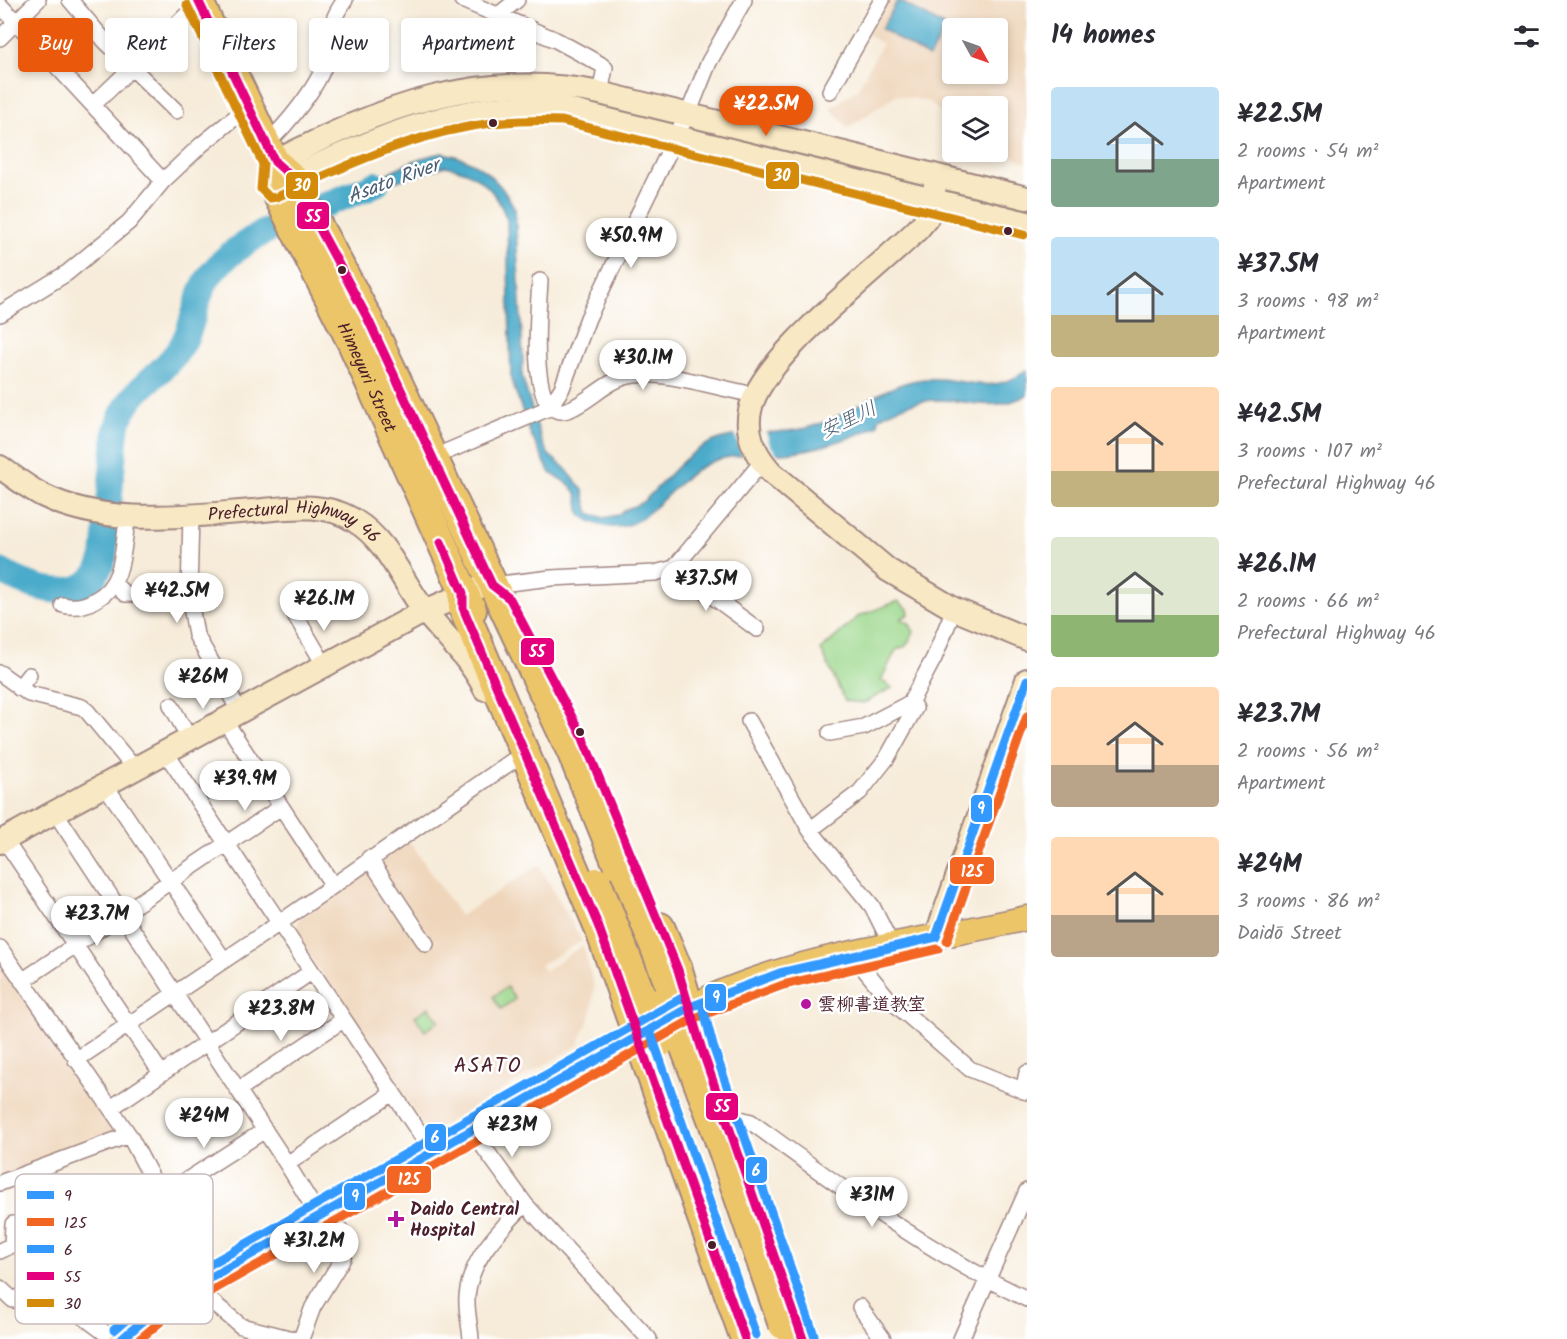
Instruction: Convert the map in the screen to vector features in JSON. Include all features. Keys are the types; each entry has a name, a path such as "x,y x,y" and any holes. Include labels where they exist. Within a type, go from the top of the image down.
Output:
{"highway":[{"name":"Himeyuri Street","path":"198,1 310,234 464,592 547,765 601,885"},
{"name":"Himeyuri Street","path":"310,234 367,317 572,753 601,885"},
{"path":"492,585 510,598 549,677 567,703 640,875 690,1007 702,1050 728,1120 774,1336"},
{"path":"601,885 639,1035 774,1336"},
{"path":"601,885 712,1119 774,1336"}],"main road":[{"path":"213,1276 690,1007 754,980 852,954 1027,918"},
{"path":"122,1339 138,1324"}],"street":[{"path":"0,38 38,0"},
{"path":"70,0 105,38"},
{"path":"283,180 292,118 322,70 332,21 345,0"},
{"path":"462,0 556,40 600,64 605,68 600,93"},
{"path":"498,16 517,0"},
{"path":"434,457 546,410 562,388 588,318 687,115 709,62 744,0"},
{"path":"830,91 882,0"},
{"path":"181,18 198,1"},
{"path":"0,5 163,181"},
{"path":"93,105 127,72"},
{"path":"137,72 176,111"},
{"path":"283,180 395,109 462,90 536,84 600,93 1027,198"},
{"path":"0,314 67,273 129,222 163,181 208,138 248,106"},
{"path":"283,180 423,123 489,108 529,106 564,109 1027,223"},
{"path":"938,176 927,218 919,228 798,339 755,395 749,412 749,429 753,444 764,464 888,570 954,609 1027,639"},
{"path":"540,281 537,324 541,393 546,410"},
{"path":"546,410 557,412 570,410 602,388 634,375 663,377 755,395"},
{"path":"161,1073 2,841 464,592 492,585 562,578 655,573 674,568 764,464"},
{"name":"Prefectural Highway 46","path":"0,467 43,495 94,512 124,515 192,515 309,507 335,511 354,519 372,533 425,611 471,663 518,757 551,838 601,885"},
{"path":"63,605 72,608 89,603 103,596 115,585 124,515"},
{"path":"192,515 189,594 196,634 233,716 282,807 332,884"},
{"path":"674,568 757,629"},
{"path":"115,585 125,594 189,594"},
{"path":"830,733 864,727 910,704 934,658 954,609"},
{"path":"295,615 325,666"},
{"path":"0,674 29,694 82,707 135,769"},
{"path":"19,688 29,675"},
{"path":"936,937 1022,710 1027,680"},
{"path":"810,830 860,792 887,758 915,708 910,704"},
{"path":"171,705 190,740"},
{"path":"749,721 810,830 872,906 892,946"},
{"path":"166,753 433,1153"},
{"path":"76,1060 278,924 369,858 518,757"},
{"path":"105,785 224,960"},
{"path":"22,981 169,880 282,807"},
{"path":"55,812 206,1043 288,1164 347,1244 343,1258 313,1307 301,1339"},
{"path":"369,858 426,944"},
{"path":"0,948 129,1135 150,1174"},
{"path":"852,954 887,997 970,1069 1025,1091 1027,1073"},
{"path":"111,1108 311,972"},
{"path":"238,1090 343,1020"},
{"path":"288,1164 393,1093"},
{"path":"728,1120 740,1119 751,1122 858,1199 988,1281 1027,1299"},
{"path":"196,1174 265,1130"},
{"path":"472,1131 525,1204 649,1339"},
{"path":"24,1174 129,1135"},
{"path":"0,1183 15,1177"},
{"path":"961,1339 988,1281 1015,1213 1027,1191"},
{"path":"471,1339 467,1300 469,1284 493,1237 525,1204"},
{"path":"0,1251 12,1245 13,1224"},
{"path":"0,1288 12,1300 15,1299"},
{"path":"213,1303 241,1326 293,1339"},
{"path":"860,1307 883,1339"},
{"path":"93,1324 113,1339"}],"shaded area":[{"path":"887,0 1027,0 1027,163 1008,154 1008,96 942,96 942,113 930,102 896,95 848,128 831,108 857,90 882,44 867,35"},
{"path":"410,842 460,916 539,865 582,941 540,965 545,971 583,945 594,986 591,1015 578,1045 429,1134 296,936 299,919"},
{"path":"0,965 104,1110 116,1134 0,1177"}],"green space":[{"path":"898,601 908,609 909,614 901,619 909,623 914,632 906,646 896,650 881,680 892,688 864,703 845,701 821,650 859,616"},
{"path":"507,987 515,999 501,1009 493,997"},
{"path":"429,1007 439,1021 425,1031 415,1016"}],"water":[{"path":"898,0 942,25 942,34 929,57 881,29"},
{"name":"安里川","path":"443,153 466,160 486,172 502,188 515,209 522,376 542,442 549,455 565,468 583,490 589,513 604,518 618,515 642,502 680,464 711,442 735,436 810,427 834,418 905,383 932,379 986,385 1013,379 1027,370 1027,395 1004,403 993,404 939,400 916,403 880,417 877,426 829,444 787,453 728,457 716,460 689,475 648,513 633,523 618,527 600,525 580,515 577,494 570,485 550,473 530,433 511,379 507,220 503,209 491,191 476,177 445,166 345,197 405,165"}],"pier":[{"path":"766,432 770,445 779,456 743,459 735,434"}],"waterway":[{"name":"Asato River","path":"0,571 29,584 60,591 86,584 97,573 104,557 116,429 122,414 137,392 163,369 185,340 207,280 220,263 238,248 260,235 376,184"}],"transit line":[{"name":"55","path":"198,0 275,162 292,177 367,317 492,585 510,599 582,736 678,970 702,1050 803,1339"},
{"name":"30","path":"187,5 263,164 261,189 270,198 381,152 449,131 484,124 562,121 1024,235"},
{"name":"55","path":"441,542 463,593 463,608 598,925 745,1339"},
{"name":"9","path":"936,937 1027,680"},
{"name":"125","path":"947,941 1027,716"},
{"name":"9","path":"213,1276 690,1007 780,973 936,937"},
{"name":"125","path":"213,1290 695,1018 783,985 938,949"},
{"name":"6","path":"213,1263 684,997"},
{"name":"6","path":"702,1004 713,1046 814,1335"},
{"name":"6","path":"650,1031 756,1335"},
{"name":"6","path":"114,1330 121,1324"},
{"name":"9","path":"122,1339 139,1324"},
{"name":"125","path":"140,1339 158,1324"}],"place":[{"name":"雲柳書道教室","path":"806,1004"},
{"name":"Daido Central Hospital","path":"396,1219"}],"district":[{"name":"ASATO","path":"488,1065"}]}
